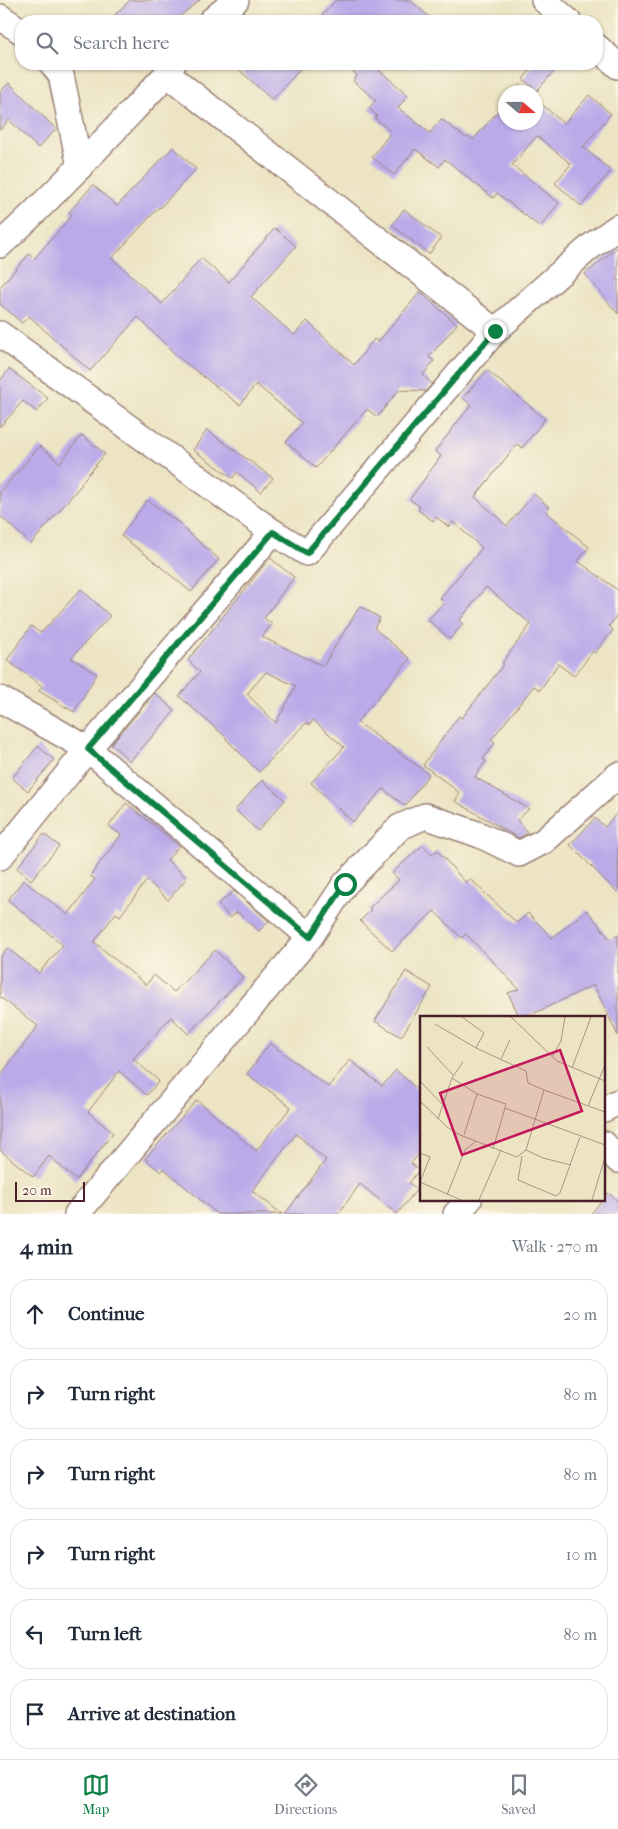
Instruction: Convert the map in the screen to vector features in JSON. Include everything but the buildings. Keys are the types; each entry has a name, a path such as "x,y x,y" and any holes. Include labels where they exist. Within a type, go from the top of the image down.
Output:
{"street":[{"path":"217,15 236,0"},
{"path":"544,0 561,15"},
{"path":"0,17 15,27"},
{"path":"603,52 618,66"},
{"path":"57,70 61,75 80,167"},
{"path":"0,245 35,213 80,167 169,70"},
{"path":"171,70 495,331"},
{"path":"0,334 273,532 307,553 495,331 590,246 618,227"},
{"path":"0,857 88,749 273,532"},
{"path":"0,699 88,749 310,937"},
{"path":"77,1214 310,937 345,884 400,827 425,816 480,835 519,854 544,841 618,775"},
{"path":"606,1108 618,1102"},
{"path":"606,1146 618,1160"},
{"path":"456,1214 467,1202"}],"route":[{"path":"345,884 310,937 88,749 273,532 307,553 495,331"}]}
